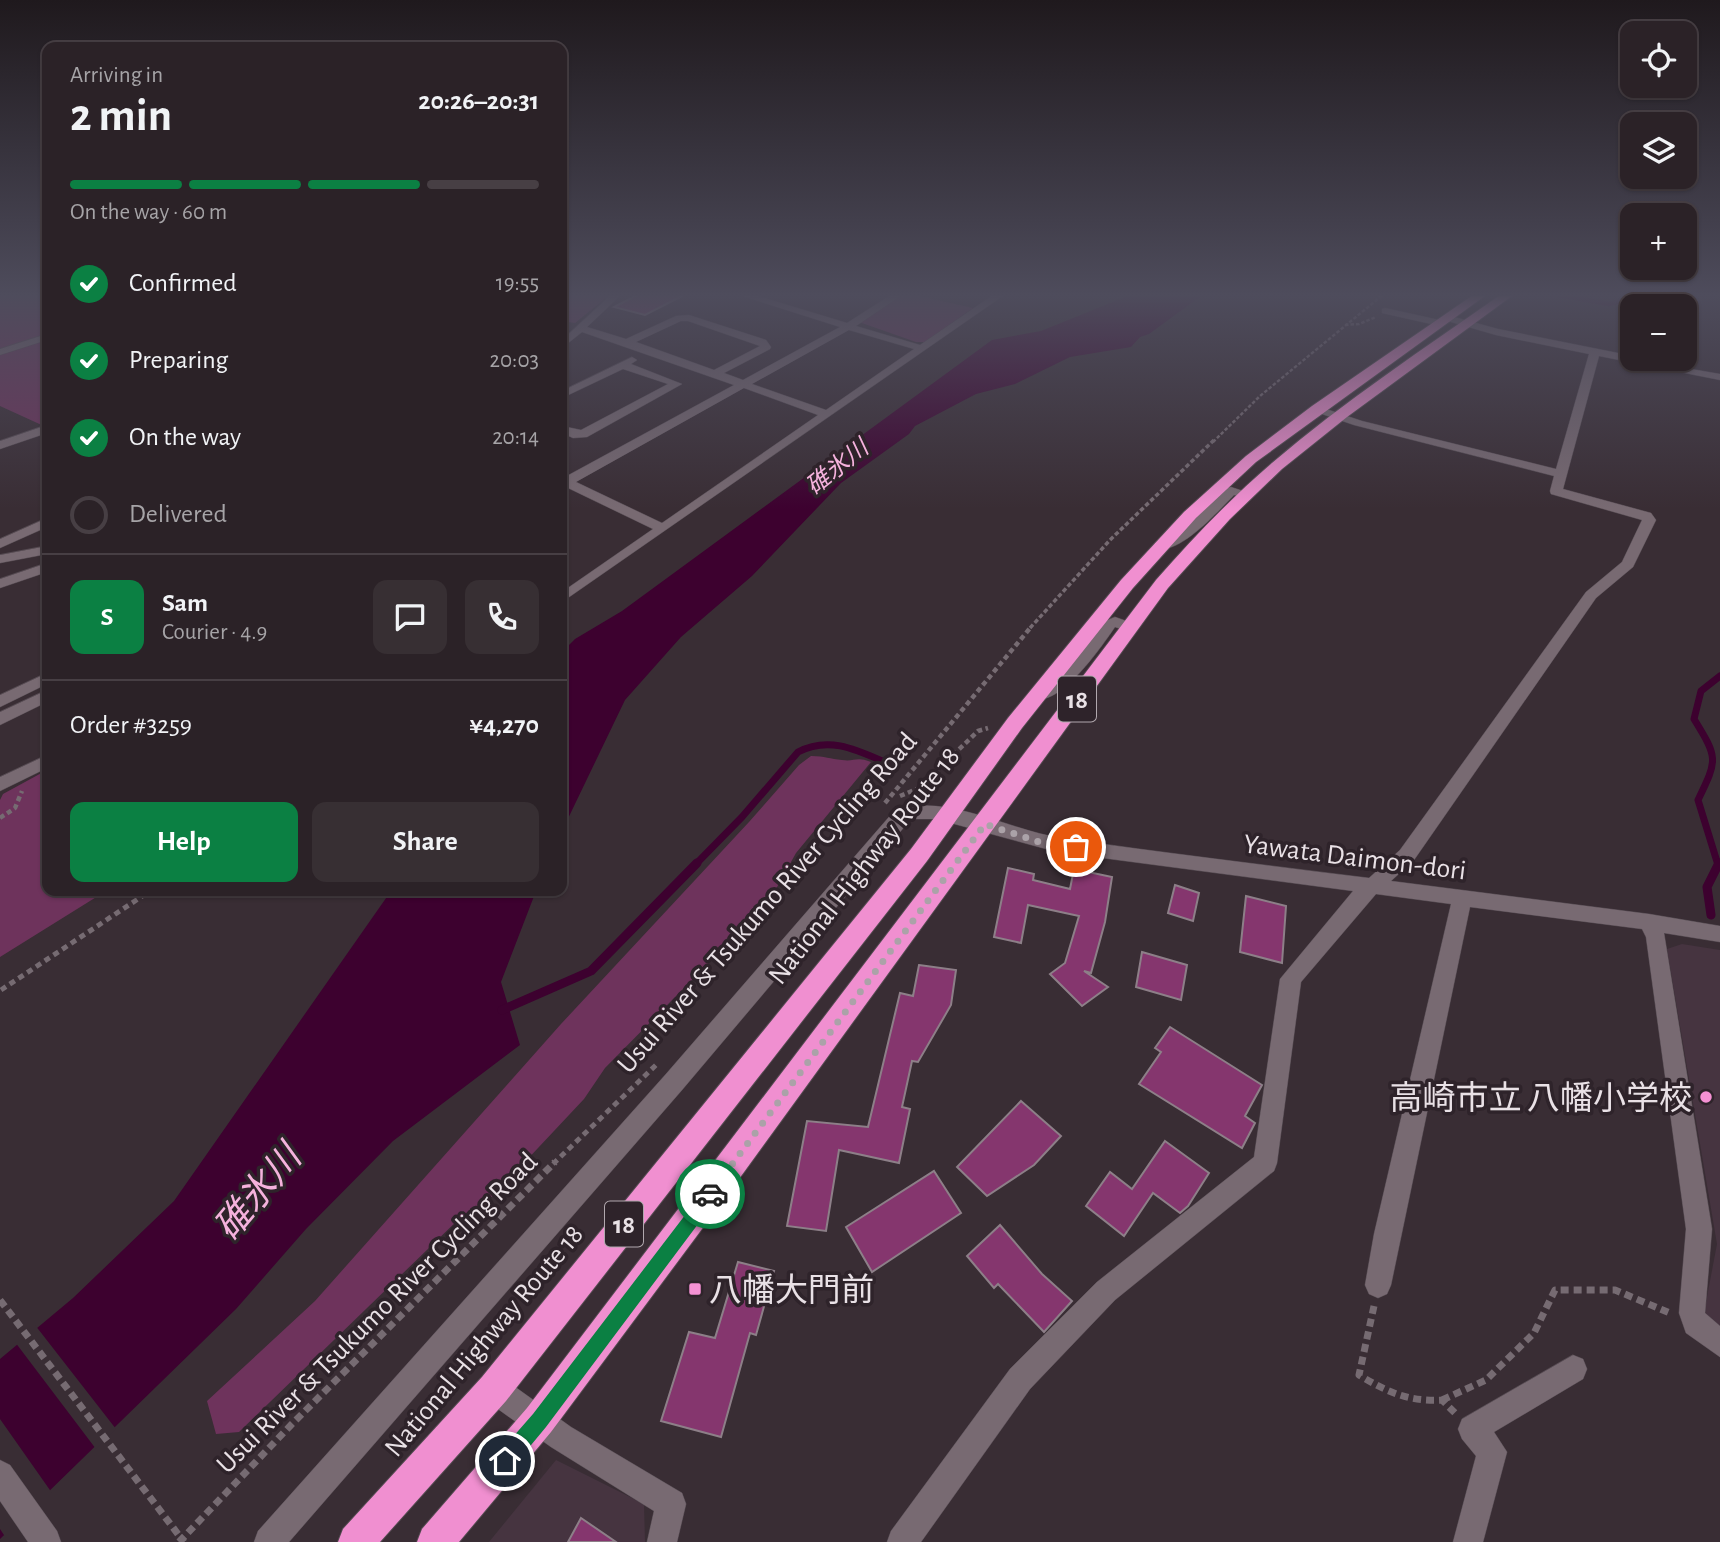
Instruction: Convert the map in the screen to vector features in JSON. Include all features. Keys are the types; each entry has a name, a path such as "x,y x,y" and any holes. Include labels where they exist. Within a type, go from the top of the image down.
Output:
{"highway":[{"name":"National Highway Route 18","path":"356,1542 494,1389 949,814 1035,699 1127,584 1221,486 1317,409 1380,365"},
{"name":"18","path":"435,1542 540,1420 1130,627 1197,543 1246,494 1339,417 1411,365"}],"street":[{"path":"567,393 623,365 677,384 583,434 567,431"},
{"path":"690,365 827,414"},
{"path":"715,374 732,365"},
{"path":"567,480 778,365"},
{"path":"567,594 896,365"},
{"path":"902,1542 1020,1379 1106,1291 1265,1163 1291,979 1359,898 1407,855 1591,595 1628,564 1649,520 1646,516 1556,491 1591,365"},
{"path":"1660,365 1720,377"},
{"path":"1317,409 1561,474"},
{"path":"0,445 42,431"},
{"path":"567,484 662,528"},
{"path":"1162,546 1194,528 1231,491 1246,494"},
{"path":"0,544 42,524"},
{"path":"0,559 42,551"},
{"path":"0,584 42,569"},
{"path":"1035,699 1077,669 1110,624 1115,622 1130,627"},
{"path":"0,702 42,681"},
{"path":"0,719 42,698"},
{"path":"7,782 42,764"},
{"name":"Yawata Daimon-dori","path":"269,1542 665,1092 901,815 910,812 949,814 1057,845 1374,885 1720,934"},
{"path":"1378,1285 1462,898"},
{"path":"1649,922 1656,937 1699,1229 1692,1313 1695,1324 1720,1343"},
{"path":"1468,1542 1492,1452 1472,1429 1573,1369"},
{"path":"494,1389 561,1437 671,1504 662,1542"},
{"path":"0,1475 46,1542"}],"path":[{"name":"Usui River & Tsukumo River Cycling Road","path":"993,727 978,731 919,788 885,803 1052,602 1110,541 1250,405 1298,365"},
{"path":"0,817 15,808 23,794 20,785 7,782"},
{"path":"1,990 142,896"},
{"name":"Usui River & Tsukumo River Cycling Road","path":"181,1542 450,1265 662,1058"},
{"path":"1378,1285 1359,1375 1394,1396 1415,1402 1443,1401 1486,1380 1534,1334 1555,1290 1615,1290 1695,1324"},
{"path":"0,1300 181,1542"},
{"path":"1443,1401 1472,1429"}],"shaded area":[{"path":"0,365 42,365 42,425 0,406"},
{"path":"811,756 871,762 796,853 776,889 756,915 605,1068 584,1099 493,1196 462,1216 239,1432 216,1434 207,1401 315,1301 561,1024 799,765"},
{"path":"42,773 42,896 98,896 0,957 0,800 3,794"},
{"name":"高崎市立 八幡小学校","path":"1682,944 1720,950 1720,1331 1703,1318 1717,1244 1667,949"},
{"path":"556,1460 644,1504 645,1542 489,1542"}],"water":[{"name":"碓氷川","path":"958,365 1054,365 1015,384 976,394 915,426 909,434 841,483 752,576 681,637 625,700 567,821 567,647 575,639 622,611"},
{"name":"碓氷川","path":"388,896 534,896 501,982 520,1045 393,1141 306,1229 236,1309 0,1539 0,1359 73,1298 174,1201"}],"pier":[{"path":"35,1325 116,1429 96,1449 15,1342"},
{"path":"0,1419 52,1493 6,1538 0,1529"}],"building":[{"path":"1008,868 1034,874 1033,880 1070,889 1074,869 1112,877 1105,922 1091,973 1084,971 1108,987 1082,1006 1050,974 1065,963 1079,916 1028,905 1021,943 994,937"},
{"path":"1175,885 1199,893 1193,921 1168,913"},
{"path":"1246,896 1286,906 1282,963 1240,952"},
{"path":"1142,952 1187,965 1181,1000 1136,987"},
{"path":"919,965 956,970 951,1005 918,1062 912,1061 902,1107 910,1109 899,1163 839,1150 826,1231 787,1226 807,1121 868,1127 900,993 913,996"},
{"path":"1170,1027 1262,1085 1245,1116 1255,1123 1242,1148 1139,1084 1161,1052 1155,1048"},
{"path":"1021,1101 1061,1136 1034,1165 987,1196 957,1167"},
{"path":"1165,1141 1209,1173 1188,1206 1180,1213 1153,1193 1124,1236 1086,1206 1110,1172 1132,1189"},
{"path":"934,1171 961,1213 872,1272 846,1227"},
{"path":"1000,1225 1042,1274 1072,1301 1044,1332 998,1284 994,1288 967,1256"},
{"path":"738,1262 774,1271 756,1335 750,1333 721,1437 661,1421 689,1332 715,1338"},
{"path":"581,1518 616,1542 568,1542"}],"waterway":[{"path":"1718,865 1698,800 1712,767 1711,751 1694,719 1701,691 1720,676"},
{"path":"695,865 742,817 798,752 810,747 833,745 855,750 889,764"},
{"path":"502,1010 591,971 697,863"},
{"path":"1711,915 1707,887 1718,865"}],"way so far":[{"path":"710,1194 985,824 1039,842 1076,847"}],"place":[{"name":"高崎市立 八幡小学校","path":"1706,1097"},
{"name":"八幡大門前","path":"695,1289"}],"route":[{"path":"505,1461 540,1420 710,1194"}]}
